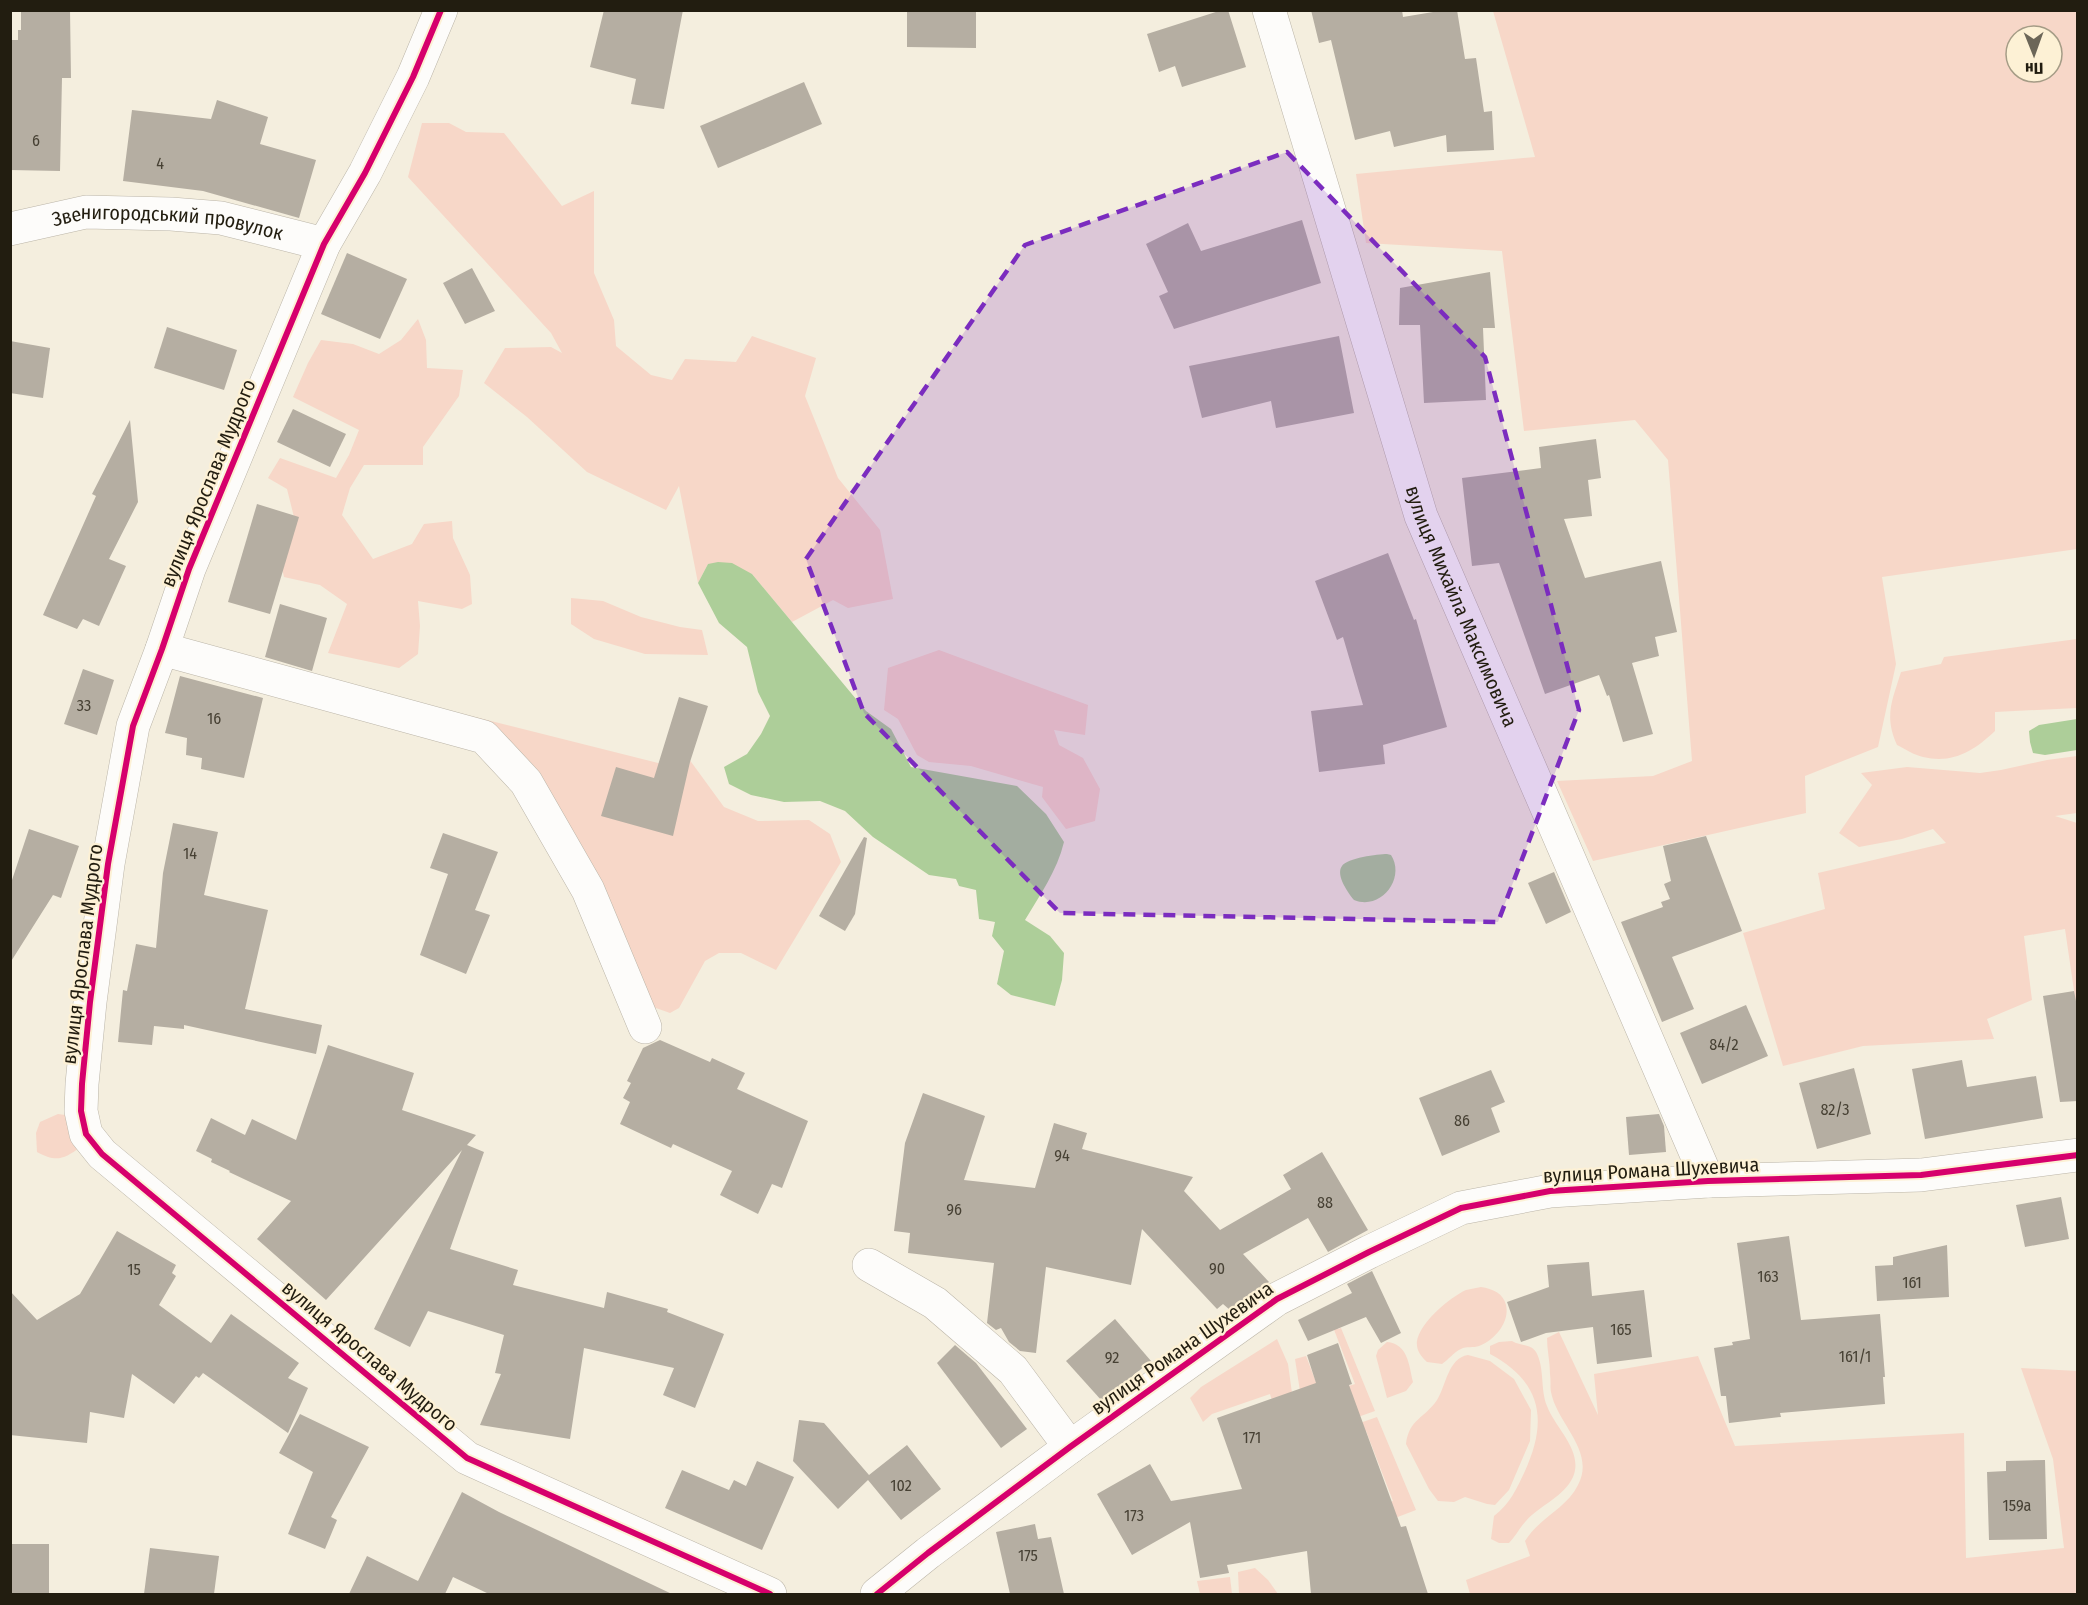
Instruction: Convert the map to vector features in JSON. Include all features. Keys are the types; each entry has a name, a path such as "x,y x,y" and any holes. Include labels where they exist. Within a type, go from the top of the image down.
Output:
{"street":[{"name":"вулиця Ярослава Мудрого","path":"441,10 408,88 365,172 324,244 189,569 133,726 108,864 90,1002 81,1111 86,1134 102,1154 467,1458 772,1594"},
{"name":"вулиця Михайла Максимовича","path":"1269,10 1421,516 1708,1181"},
{"name":"Звенигородський провулок","path":"10,229 86,212 171,214 221,218 324,244"},
{"path":"162,649 484,737 526,782 588,890 645,1027"},
{"name":"вулиця Романа Шухевича","path":"872,1594 1070,1447 1277,1299 1461,1208 1550,1191 1708,1181 1921,1174 2078,1155"},
{"path":"869,1265 935,1304 1013,1370 1070,1447"}],"highlighted area":[{"path":"1287,152 1485,357 1579,710 1498,922 1060,913 864,713 806,559 1025,245"}],"shaded area":[{"path":"1493,11 2077,11 2077,549 1882,577 1896,664 1878,747 1805,776 1806,813 1593,861 1557,781 1653,776 1692,761 1668,460 1635,420 1524,431 1502,251 1366,243 1356,174 1535,157"},
{"path":"422,123 449,123 466,132 504,133 562,206 594,191 594,273 614,320 616,346 651,375 672,380 685,359 736,362 752,336 816,358 805,396 838,478 880,530 893,599 848,608 833,600 792,622 752,574 708,564 698,583 679,486 666,510 587,472 527,417 484,383 505,348 551,347 562,353 551,333 408,177"},
{"path":"418,319 426,340 427,368 463,370 459,396 423,447 423,465 364,465 350,488 342,515 373,559 412,544 424,524 452,521 453,538 470,575 472,604 462,609 418,601 420,626 418,654 399,668 328,653 347,604 320,585 284,577 277,546 294,517 287,489 268,478 280,458 336,478 359,430 293,397 321,340 353,344 379,354 401,340"},
{"path":"732,563 752,574 866,711 891,729 911,767 1017,786 1046,814 1064,842 1053,873 1025,920 1050,936 1064,953 1062,980 1055,1006 1011,995 997,984 1004,951 992,936 995,922 979,919 976,890 959,886 956,879 929,875 873,837 845,811 820,801 784,802 751,795 729,784 724,767 747,754 770,716 758,692 747,647 719,623 698,583 708,564"},
{"path":"571,598 603,601 641,617 702,630 708,655 645,654 594,639 571,624"},
{"path":"2077,639 2077,708 1995,712 1995,731 1971,750 1944,759 1923,757 1897,745 1890,717 1892,700 1901,672 1941,664 1944,657"},
{"path":"939,650 1088,705 1085,735 1054,730 1059,745 1083,758 1100,789 1095,821 1066,829 1042,797 1043,787 971,766 929,762 917,755 898,719 884,710 888,668"},
{"path":"455,712 682,769 689,759 724,807 758,821 809,820 830,834 841,862 776,970 741,953 719,953 705,961 679,1008 670,1013 642,1003 588,874"},
{"path":"2077,719 2077,750 2045,755 2033,753 2029,731 2039,725"},
{"path":"2077,756 2077,813 2055,816 2077,823 2077,1011 2065,929 2024,936 2032,1000 1987,1019 1994,1039 1863,1046 1783,1066 1743,933 1825,909 1818,873 1946,843 1933,829 1902,839 1859,847 1839,833 1872,785 1861,773 1907,767 1980,773"},
{"path":"1391,855 1395,864 1393,882 1388,890 1382,897 1373,901 1354,900 1341,879 1342,866 1356,859"},
{"path":"58,1114 72,1116 80,1147 69,1155 54,1158 37,1152 36,1133 40,1122"},
{"path":"1481,1287 1497,1292 1505,1301 1506,1318 1500,1330 1485,1343 1477,1347 1461,1349 1442,1364 1427,1362 1419,1353 1417,1346 1421,1330 1434,1314 1459,1294"},
{"path":"1326,1309 1338,1329 1341,1328 1375,1411 1312,1433 1304,1417 1295,1359 1306,1356 1321,1395 1355,1384"},
{"path":"1559,1332 1598,1415 1594,1374 1698,1356 1735,1446 1964,1433 1966,1558 2064,1548 2053,1459 2021,1368 2077,1371 2077,1594 1470,1594 1466,1580 1530,1556 1525,1541 1567,1500 1578,1485 1582,1473 1579,1449 1560,1415 1551,1392 1547,1338"},
{"path":"1277,1339 1288,1364 1295,1415 1278,1420 1270,1394 1212,1414 1203,1422 1190,1398 1201,1387"},
{"path":"1512,1341 1531,1348 1539,1358 1547,1406 1572,1449 1575,1467 1573,1477 1564,1490 1532,1515 1509,1543 1499,1543 1491,1539 1494,1516 1516,1490 1537,1435 1536,1404 1530,1390 1521,1377 1490,1354 1490,1346 1499,1342"},
{"path":"1387,1342 1403,1351 1409,1362 1413,1382 1406,1391 1387,1398 1376,1356 1378,1350"},
{"path":"1468,1355 1490,1361 1514,1379 1531,1410 1530,1441 1509,1490 1495,1505 1465,1497 1454,1502 1438,1501 1429,1489 1406,1444 1410,1429 1437,1400 1448,1373 1456,1361"},
{"path":"1377,1417 1416,1510 1395,1518 1388,1503 1393,1501 1366,1431 1314,1439"},
{"path":"1255,1568 1278,1594 1239,1594 1238,1572"},
{"path":"1230,1577 1232,1594 1200,1594 1197,1581"}],"building":[{"path":"21,10 70,10 71,78 62,78 60,171 10,170 10,40 18,40 18,30 21,30"},
{"path":"604,10 683,10 664,109 631,104 636,79 590,67"},
{"path":"907,10 976,10 976,48 907,47"},
{"path":"1228,10 1246,67 1182,87 1175,66 1159,72 1147,34"},
{"path":"1311,10 1402,10 1403,17 1457,10 1465,59 1476,58 1484,112 1492,111 1494,150 1447,152 1446,135 1394,147 1390,131 1355,140 1331,40 1319,43"},
{"path":"804,82 822,124 718,168 700,126"},
{"path":"217,100 268,117 260,144 316,160 299,218 203,191 123,181 132,110 211,119"},
{"path":"1302,220 1321,283 1174,329 1159,296 1168,292 1146,244 1188,223 1201,251"},
{"path":"347,253 407,279 380,339 321,314"},
{"path":"472,268 495,311 465,324 443,283"},
{"path":"1490,272 1495,328 1483,328 1486,400 1424,403 1420,325 1399,325 1400,288"},
{"path":"167,327 237,350 224,390 154,368"},
{"path":"1339,336 1354,413 1276,428 1271,401 1202,418 1189,366"},
{"path":"10,341 50,348 43,398 10,393"},
{"path":"293,409 346,434 330,467 277,442"},
{"path":"130,420 138,502 109,559 126,566 99,626 83,619 77,629 43,615 96,496 92,494"},
{"path":"1596,439 1601,478 1588,480 1592,516 1564,519 1585,578 1661,561 1677,632 1655,637 1659,656 1632,663 1653,734 1623,742 1609,695 1607,696 1599,675 1545,694 1499,563 1472,566 1462,478 1541,468 1539,447"},
{"path":"257,504 299,517 270,614 228,602"},
{"path":"1388,553 1414,620 1416,619 1447,727 1383,745 1385,764 1319,772 1311,711 1363,705 1343,637 1337,640 1315,581"},
{"path":"280,604 327,618 312,671 265,657"},
{"path":"83,669 114,680 97,735 64,724"},
{"path":"180,676 263,698 244,778 201,769 202,758 186,755 187,738 165,733"},
{"path":"679,697 708,706 690,762 673,836 601,816 616,767 654,778"},
{"path":"173,823 218,832 204,895 268,910 245,1009 322,1025 316,1054 184,1025 184,1029 154,1026 152,1045 118,1042 123,990 127,991 136,944 156,948 163,873"},
{"path":"29,829 79,846 61,898 53,895 10,963 10,886"},
{"path":"443,833 498,852 475,910 490,915 466,974 420,955 448,874 430,868"},
{"path":"1706,836 1742,931 1672,957 1694,1009 1662,1022 1621,922 1663,907 1661,902 1670,899 1664,884 1671,881 1663,846"},
{"path":"864,837 867,838 855,914 845,931 819,916"},
{"path":"1554,872 1571,912 1546,924 1528,883"},
{"path":"2074,991 2078,1011 2078,1101 2060,1102 2043,996"},
{"path":"1746,1005 1768,1056 1702,1084 1680,1033"},
{"path":"660,1040 710,1062 712,1058 745,1073 737,1089 808,1121 782,1188 772,1184 758,1214 720,1195 732,1171 673,1144 671,1148 620,1124 630,1102 623,1098 631,1083 627,1081 643,1048"},
{"path":"328,1045 414,1073 402,1110 476,1135 467,1145 484,1152 450,1249 518,1270 513,1285 604,1308 607,1292 668,1309 667,1312 724,1334 695,1408 663,1395 674,1368 584,1348 570,1439 480,1425 501,1374 495,1373 504,1335 428,1311 410,1347 374,1329 462,1150 326,1300 257,1239 291,1201 229,1172 211,1162 212,1159 196,1151 211,1118 245,1135 252,1119 296,1140"},
{"path":"1962,1060 1967,1087 2036,1076 2043,1118 1925,1139 1912,1069"},
{"path":"1854,1068 1871,1134 1817,1149 1799,1083"},
{"path":"1491,1070 1505,1102 1491,1108 1500,1132 1442,1156 1419,1098"},
{"path":"923,1093 985,1116 964,1180 1035,1188 1054,1123 1087,1133 1082,1149 1193,1177 1184,1191 1220,1230 1291,1189 1283,1175 1322,1152 1368,1230 1328,1252 1308,1218 1243,1254 1269,1282 1230,1310 1223,1304 1217,1309 1142,1229 1131,1285 1046,1267 1036,1353 1020,1351 1009,1342 1001,1328 996,1330 987,1323 994,1263 908,1253 910,1233 894,1231 905,1143"},
{"path":"1659,1114 1664,1126 1666,1152 1629,1155 1626,1117"},
{"path":"2061,1197 2069,1239 2025,1247 2016,1205"},
{"path":"117,1231 176,1265 172,1273 176,1276 159,1305 211,1343 231,1314 299,1363 288,1378 308,1388 288,1433 203,1373 199,1378 196,1376 174,1404 132,1374 124,1418 90,1412 87,1443 10,1435 10,1291 37,1320 80,1294"},
{"path":"1789,1236 1801,1320 1880,1314 1885,1404 1780,1413 1781,1417 1729,1423 1726,1396 1721,1396 1714,1348 1750,1339 1737,1243"},
{"path":"1947,1245 1949,1297 1877,1301 1875,1266 1893,1265 1893,1257"},
{"path":"1589,1262 1592,1296 1644,1290 1652,1357 1597,1364 1593,1327 1546,1333 1521,1342 1507,1302 1549,1287 1547,1265"},
{"path":"1372,1271 1401,1333 1381,1343 1366,1317 1308,1341 1298,1320 1352,1293 1347,1284"},
{"path":"1115,1319 1151,1361 1102,1401 1066,1361"},
{"path":"1338,1343 1352,1384 1349,1385 1401,1527 1406,1526 1428,1594 1311,1594 1307,1551 1227,1565 1229,1573 1200,1578 1190,1522 1132,1555 1097,1494 1150,1464 1171,1501 1242,1489 1217,1418 1316,1383 1307,1355"},
{"path":"955,1345 976,1363 1027,1429 1001,1448 937,1363"},
{"path":"300,1414 369,1447 331,1517 337,1520 325,1549 288,1534 313,1472 279,1453"},
{"path":"799,1420 824,1423 869,1475 907,1445 941,1489 901,1520 868,1480 838,1509 793,1461"},
{"path":"2045,1460 2047,1539 1989,1540 1987,1472 2006,1471 2006,1461"},
{"path":"757,1461 794,1477 762,1550 665,1508 682,1470 729,1490 734,1480 746,1486"},
{"path":"462,1492 499,1512 672,1594 489,1594 453,1577 445,1594 349,1594 367,1556 418,1581"},
{"path":"1035,1524 1038,1539 1051,1537 1064,1594 1010,1594 996,1532"},
{"path":"10,1544 49,1544 49,1594 10,1594"},
{"path":"150,1548 219,1556 214,1594 144,1594"}],"cycle path":[{"path":"441,10 413,77 365,173 324,244 189,569 133,726 108,864 90,1002 81,1111 86,1134 102,1154 467,1458 770,1594"},
{"path":"877,1594 1070,1447 1277,1299 1461,1208 1550,1191 1708,1181 1921,1175 2078,1155"}]}
